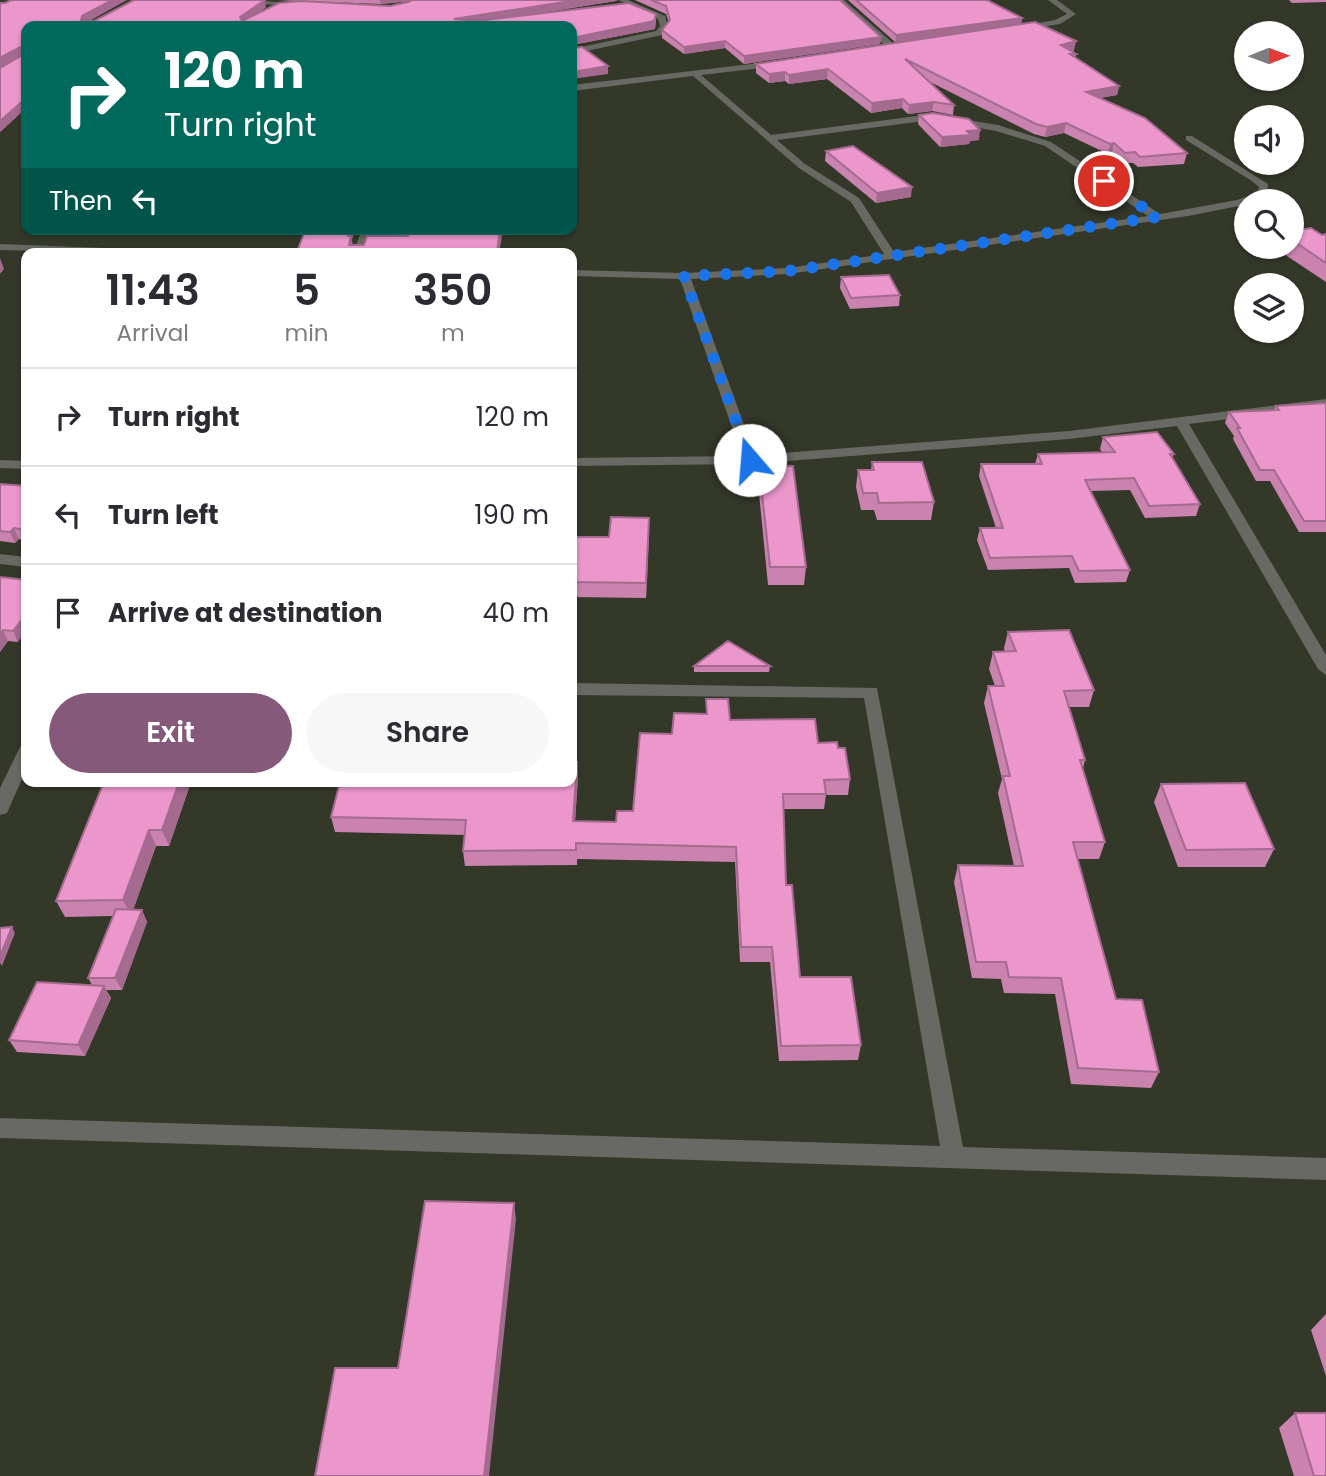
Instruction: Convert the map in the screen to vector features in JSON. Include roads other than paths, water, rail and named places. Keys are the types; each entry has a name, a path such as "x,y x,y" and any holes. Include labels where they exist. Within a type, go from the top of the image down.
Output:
{"street":[{"path":"219,0 306,5"},
{"path":"577,51 659,33 664,26 662,18 622,0"},
{"path":"839,0 891,46"},
{"path":"1009,31 1057,22 1072,14 1060,3 1052,0"},
{"path":"269,12 281,4"},
{"path":"610,8 632,4"},
{"path":"878,48 904,44"},
{"path":"577,88 696,76 786,62"},
{"path":"696,76 802,166 855,200 891,256"},
{"path":"770,138 932,117 998,128 1048,145 1157,217"},
{"path":"577,273 684,276 788,271 1239,204 1262,195 1264,186 1256,178 1189,138"},
{"path":"0,247 26,248"},
{"path":"684,276 750,460"},
{"path":"577,462 750,460 1069,435 1326,403"},
{"path":"1181,421 1326,669"},
{"path":"0,464 21,465"},
{"path":"0,559 21,561"},
{"path":"577,688 871,692 954,1159"},
{"path":"3,797 21,761"},
{"path":"0,1128 1326,1169"}]}
